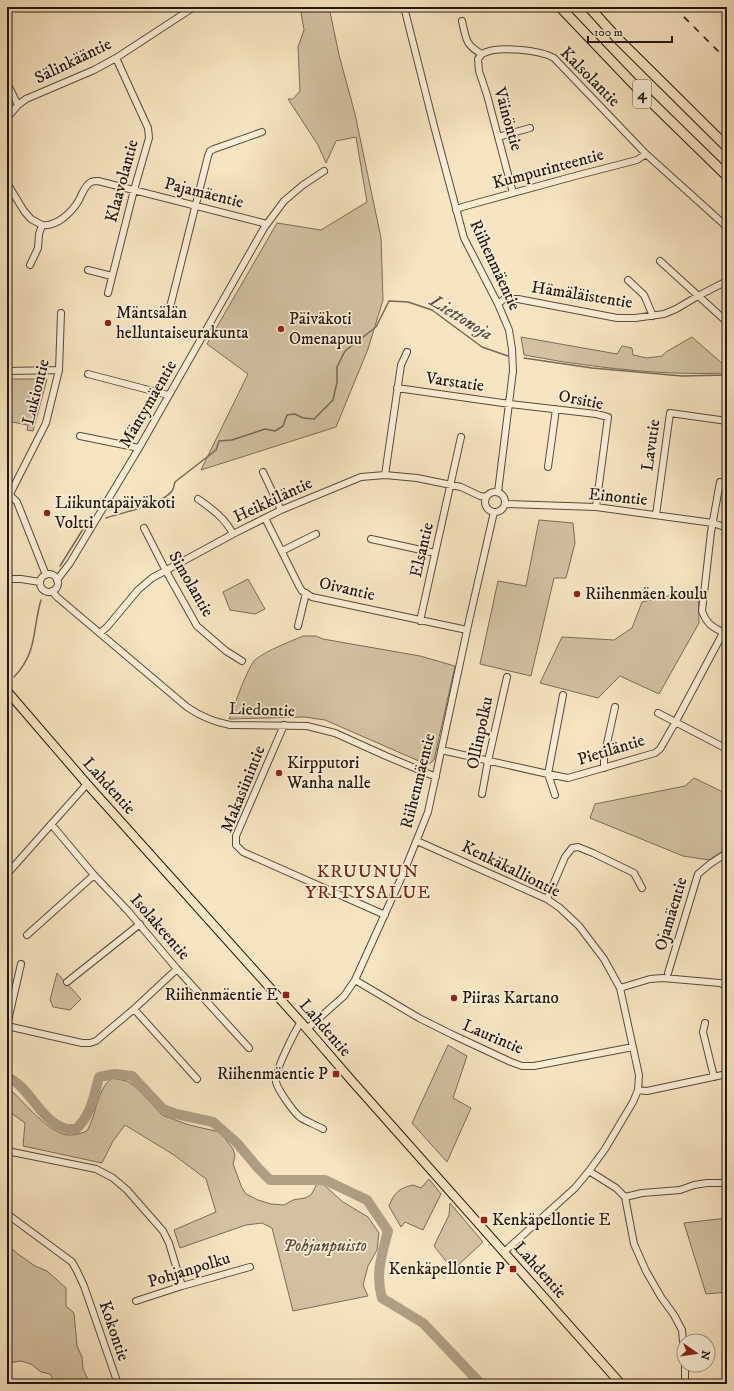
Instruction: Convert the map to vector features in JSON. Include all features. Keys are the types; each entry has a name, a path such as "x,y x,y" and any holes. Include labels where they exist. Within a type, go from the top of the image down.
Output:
{"highway":[{"name":"4","path":"560,7 648,100 727,176"},
{"name":"4","path":"589,7 616,37 727,147"}],"main road":[{"name":"Lahdentie","path":"7,691 87,784 308,1029 352,1081 621,1384"}],"street":[{"name":"Sälinkääntie","path":"7,118 18,105 35,95 94,70 116,58 194,7"},
{"name":"Riihenmäentie","path":"404,7 464,238 498,304 509,330 513,371 498,492"},
{"path":"462,21 469,45 472,49 482,54"},
{"name":"Kalsolantie","path":"482,54 496,49 541,52 554,58 646,154 727,228"},
{"name":"Väinöntie","path":"482,54 478,59 479,71 513,193"},
{"name":"Klaavolantie","path":"108,293 134,190 149,138 148,128 116,58"},
{"path":"7,83 18,105"},
{"path":"498,137 530,128"},
{"path":"170,308 210,151 262,132"},
{"name":"Kumpurinteentie","path":"456,210 462,207 637,160 646,154"},
{"name":"Mäntymäentie","path":"57,580 70,563 139,448 267,224 284,201 303,185 324,171"},
{"name":"Pajamäentie","path":"42,225 53,225 62,218 77,202 90,182 98,181 267,224"},
{"path":"7,182 24,211 31,219 42,225 39,234 38,248 30,265"},
{"path":"660,261 727,322"},
{"path":"88,270 112,276"},
{"path":"628,280 644,296 653,316"},
{"name":"Hämäläistentie","path":"498,304 504,299 518,299 617,318 653,316 664,314 676,309 727,281"},
{"name":"Lukiontie","path":"8,493 46,424 59,370 61,313"},
{"name":"Varstatie","path":"385,475 401,365 407,352"},
{"path":"7,371 59,370"},
{"path":"88,374 168,395"},
{"name":"Varstatie","path":"397,388 510,404"},
{"name":"Orsitie","path":"510,404 596,414 608,417 596,507"},
{"path":"548,467 556,409"},
{"name":"Lavutie","path":"656,514 670,413 727,421"},
{"path":"80,436 139,448"},
{"name":"Elsantie","path":"420,621 451,485 460,437"},
{"path":"263,472 281,510"},
{"name":"Heikkiläntie","path":"100,633 107,627 138,590 152,578 264,518 361,477 385,475 417,478 461,487 480,496 486,497"},
{"path":"720,482 713,523 702,611 711,626 725,634"},
{"path":"498,492 503,495 506,504 502,510 494,512 488,510 485,501 486,497 491,493 498,492"},
{"path":"8,493 17,502 46,575"},
{"path":"198,499 219,514 233,534"},
{"name":"Einontie","path":"506,504 596,507 713,523 727,528"},
{"name":"Riihenmäentie","path":"308,1029 344,996 355,980 417,841 428,812 494,512"},
{"name":"Oivantie","path":"264,518 299,586 312,597 467,630"},
{"name":"Simolantie","path":"144,528 197,626 242,661"},
{"path":"282,551 316,534"},
{"path":"372,539 435,553"},
{"path":"46,575 54,576 57,580 56,587 52,591 47,592 43,590 40,582 42,577 46,575"},
{"path":"7,579 21,579 40,582"},
{"name":"Liedontie","path":"52,591 57,597 197,714 230,725 307,726 336,733 436,777"},
{"path":"298,626 306,593"},
{"name":"Pietiläntie","path":"442,750 568,778 654,753 660,749 725,634"},
{"name":"Ollinpolku","path":"482,794 507,678"},
{"path":"555,795 548,774 563,695"},
{"path":"604,768 604,757 615,707"},
{"path":"658,713 727,749"},
{"name":"Makasiinintie","path":"284,725 236,836 236,845 243,852 385,914"},
{"path":"7,874 87,784"},
{"name":"Isolakeentie","path":"51,824 94,875 140,924 249,1048"},
{"name":"Kenkäkalliontie","path":"417,841 547,899 560,908 579,926 604,959 620,988 633,1047 638,1075 638,1090 633,1102 605,1148 575,1188 504,1252"},
{"path":"547,899 565,857 572,848 578,847 634,873 642,888"},
{"name":"Ojamäentie","path":"668,973 698,874 727,853"},
{"path":"27,935 94,875"},
{"path":"67,982 140,924"},
{"path":"21,964 7,1025 82,1043 96,1041 178,969"},
{"path":"620,988 650,979 663,978 720,983 727,986"},
{"name":"Laurintie","path":"355,980 419,1018 522,1066 534,1066 633,1047"},
{"path":"134,1009 197,1080"},
{"path":"301,1022 296,1029 277,1072 276,1082 279,1089 300,1117 323,1129"},
{"path":"705,1023 703,1032 714,1077"},
{"path":"638,1090 647,1091 727,1074"},
{"path":"7,1151 96,1169 113,1178 127,1190 163,1231 169,1243 182,1286"},
{"path":"589,1171 616,1188 625,1197 634,1244 646,1271 661,1297 674,1315 682,1333"},
{"path":"625,1197 642,1193 680,1190 707,1184 727,1183"},
{"name":"Kokontie","path":"7,1214 72,1262 84,1286 118,1384"},
{"name":"Pohjanpolku","path":"136,1301 182,1286 250,1267"},
{"path":"685,1373 685,1384"}],"green space":[{"path":"300,7 329,7 339,55 355,114 381,238 383,300 368,349 336,427 201,470 248,374 207,344 277,223 321,230 367,202 356,137 336,141 326,163 318,145 288,99 293,99 300,91 298,47 304,30"},
{"path":"521,337 617,354 622,346 632,348 633,355 647,358 662,356 666,352 692,337 723,364 727,364 727,373 653,372 552,360 524,355"},
{"path":"7,379 47,379 33,431 27,430 28,425 7,421"},
{"path":"539,520 573,523 575,543 566,578 554,578 531,676 480,664 498,581 526,586"},
{"path":"248,579 265,609 255,614 230,610 223,592"},
{"path":"698,589 699,623 659,694 620,676 598,698 540,683 562,637 614,640 632,628 642,602"},
{"path":"303,636 316,636 323,639 420,656 455,666 434,760 428,765 325,720 304,717 229,719 245,677 256,659 272,649"},
{"path":"694,778 727,794 727,848 709,860 683,856 590,818 595,804 685,786"},
{"path":"57,973 81,999 70,1010 53,1007 50,1000"},
{"path":"448,1045 467,1056 453,1098 471,1108 447,1162 412,1123"},
{"name":"Pohjanpuisto","path":"112,1078 127,1081 136,1087 162,1115 189,1125 220,1132 233,1149 235,1156 233,1164 242,1188 246,1194 271,1204 284,1205 293,1200 305,1198 311,1195 318,1182 323,1184 343,1202 368,1217 379,1233 377,1250 368,1266 363,1285 368,1296 293,1311 272,1228 262,1223 246,1225 180,1248 174,1230 216,1212 206,1179 174,1155 125,1125 113,1141 102,1163 23,1146 25,1123 7,1110 7,1086 46,1124 63,1134 73,1135 87,1131 103,1089"},
{"path":"429,1179 441,1194 423,1230 405,1222 401,1227 389,1206 393,1198 398,1192 408,1186 413,1185 421,1188"},
{"path":"450,1203 483,1242 453,1270 434,1246 449,1215"},
{"path":"727,1218 727,1292 706,1294 684,1223"},
{"path":"7,1245 35,1266 47,1271 66,1288 66,1306 74,1313 77,1346 82,1357 83,1369 90,1384 56,1384 50,1374 41,1372 31,1364 21,1361 7,1364"}],"waterway":[{"name":"Liettonoja","path":"106,518 132,511 167,496 173,490 175,482 216,450 219,441 232,440 265,429 275,431 283,426 287,415 295,414 303,418 314,419 333,400 337,382 337,367 345,351 376,327 389,301 408,302 432,310 482,347 508,356"},
{"name":"Liettonoja","path":"524,358 592,368 682,376 727,375"},
{"name":"Liettonoja","path":"60,566 90,520"},
{"name":"Liettonoja","path":"14,677 22,668 31,650 41,600"},
{"path":"7,1077 23,1088 42,1112 50,1119 67,1129 76,1129 89,1111 99,1077 115,1074 132,1076 163,1109 176,1114 213,1122 237,1143 270,1180 325,1180 367,1200 388,1231 379,1272 382,1298 423,1323 481,1384"}],"railway":[{"path":"674,7 727,60"}],"place":[{"name":"Mäntsälän helluntaiseurakunta","path":"108,323"},
{"name":"Päiväkoti Omenapuu","path":"281,329"},
{"name":"Liikuntapäiväkoti Voltti","path":"47,513"},
{"name":"Riihenmäen koulu","path":"577,594"},
{"name":"Kirpputori Wanha nalle","path":"279,773"},
{"name":"Riihenmäentie E","path":"286,995"},
{"name":"Piiras Kartano","path":"454,998"},
{"name":"Riihenmäentie P","path":"336,1074"},
{"name":"Kenkäpellontie E","path":"484,1220"},
{"name":"Kenkäpellontie P","path":"513,1269"}],"district":[{"name":"KRUUNUN YRITYSALUE","path":"368,882"}]}
